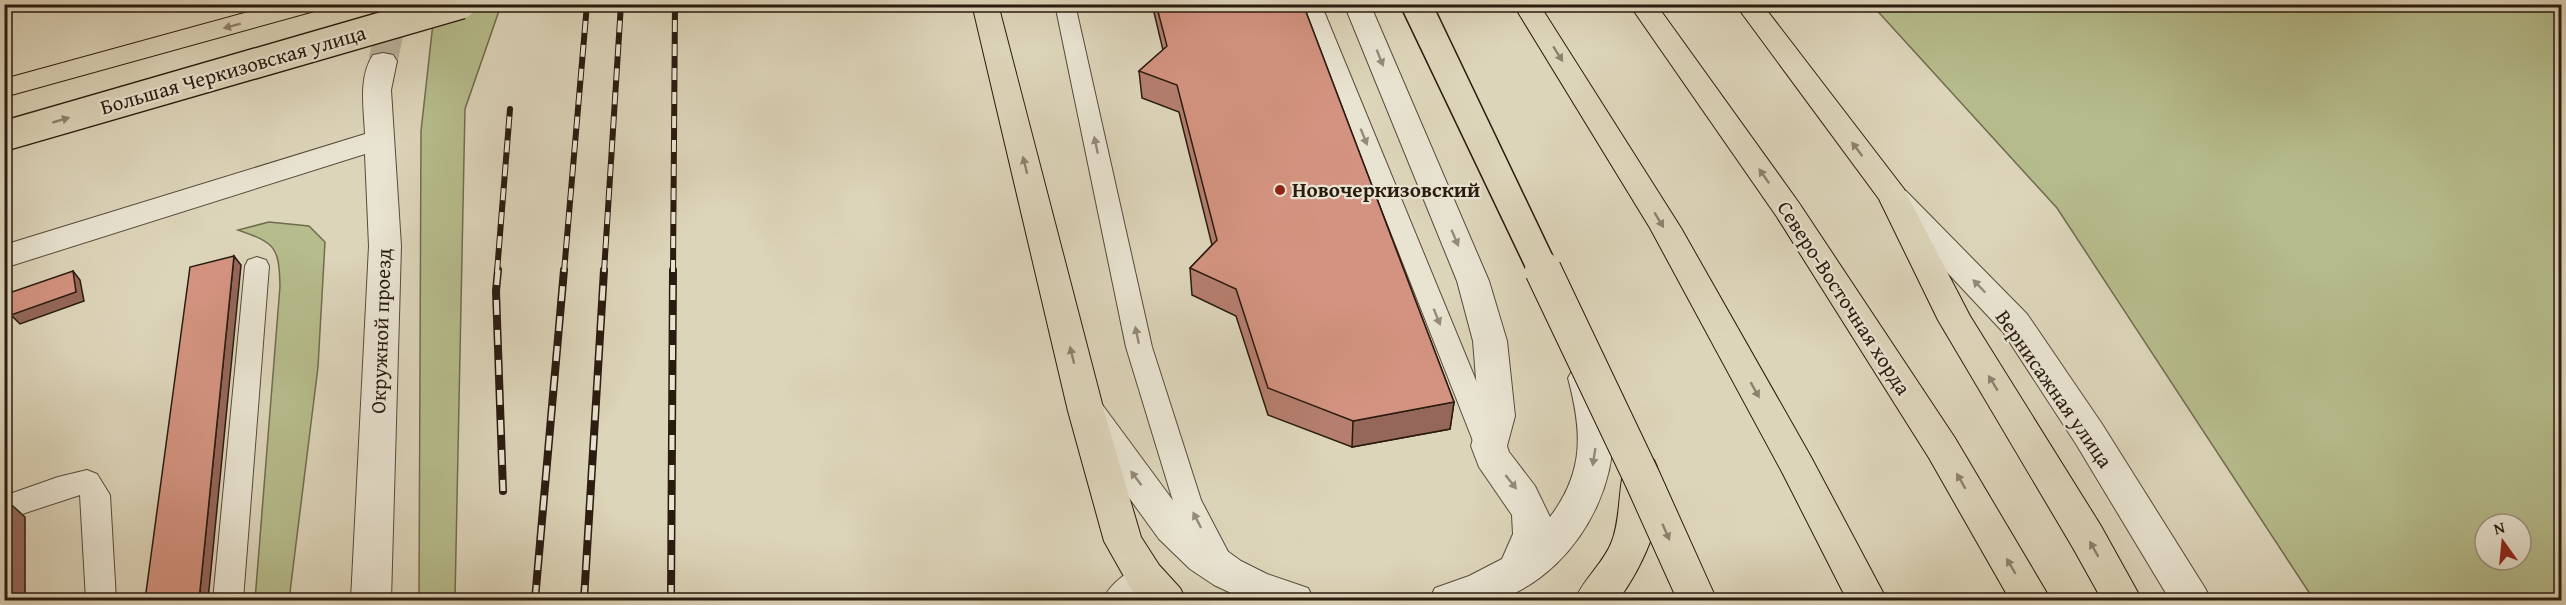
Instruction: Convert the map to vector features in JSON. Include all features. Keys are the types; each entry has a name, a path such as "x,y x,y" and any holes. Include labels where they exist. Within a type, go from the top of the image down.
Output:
{"main road":[{"name":"Большая Черкизовская улица","path":"4,88 309,4"},
{"name":"Большая Черкизовская улица","path":"4,136 461,4"},
{"path":"985,4 1086,411 1123,540 1143,593"},
{"path":"1416,4 1563,298 1618,393 1633,427 1641,464 1641,501 1633,539 1616,576 1595,600"},
{"path":"1416,4 1643,480 1697,600"},
{"path":"1526,4 1665,228 1798,467 1867,600"},
{"name":"Северо-Восточная хорда","path":"1642,4 1788,210 1942,448 2031,600"},
{"path":"1748,4 1893,196 1955,320 2087,537 2122,600"}],"street":[{"path":"1357,4 1473,280 1490,340 1497,416 1489,446 1492,457 1522,497 1531,515 1532,534 1517,571"},
{"name":"Окружной проезд","path":"371,600 385,246 377,90 383,62"},
{"path":"4,257 378,140"},
{"name":"Вернисажная улица","path":"1893,196 2015,323 2089,434 2191,600"},
{"path":"1449,600 1481,590 1517,571 1547,547 1571,519 1587,489 1595,457 1596,425 1563,298"},
{"path":"1086,411 1146,490 1165,520 1191,548 1224,572 1263,591 1294,600"},
{"path":"1838,546 1856,600"}],"lane":[{"path":"1065,4 1139,347 1187,501 1224,572"},
{"path":"1311,4 1489,446"},
{"path":"228,600 257,266"},
{"path":"4,508 58,489 87,482 96,495 101,600"}],"green space":[{"path":"435,5 501,5 465,109 455,598 419,600 421,131"},
{"path":"1872,5 2561,5 2561,600 2314,600 2057,208"},
{"path":"269,222 309,226 325,242 318,367 289,600 255,600 280,286 278,262 272,248 260,239 238,230"}],"building":[{"name":"Новочеркизовский","path":"1156,4 1303,4 1454,402 1353,421 1268,388 1236,289 1190,268 1217,240 1177,85 1139,71 1167,46"},
{"path":"234,256 199,600 145,600 190,267"},
{"path":"73,271 76,292 11,315 9,293"}],"tunnel":[{"path":"383,61 395,4"}],"railway":[{"path":"564,272 587,4"},
{"path":"604,272 621,4"},
{"path":"673,272 675,4"},
{"path":"497,272 510,109"},
{"path":"498,270 496,291 503,491"},
{"path":"535,600 564,270"},
{"path":"584,600 604,270"},
{"path":"671,600 673,270"}],"place":[{"name":"Новочеркизовский","path":"1280,190"}]}
